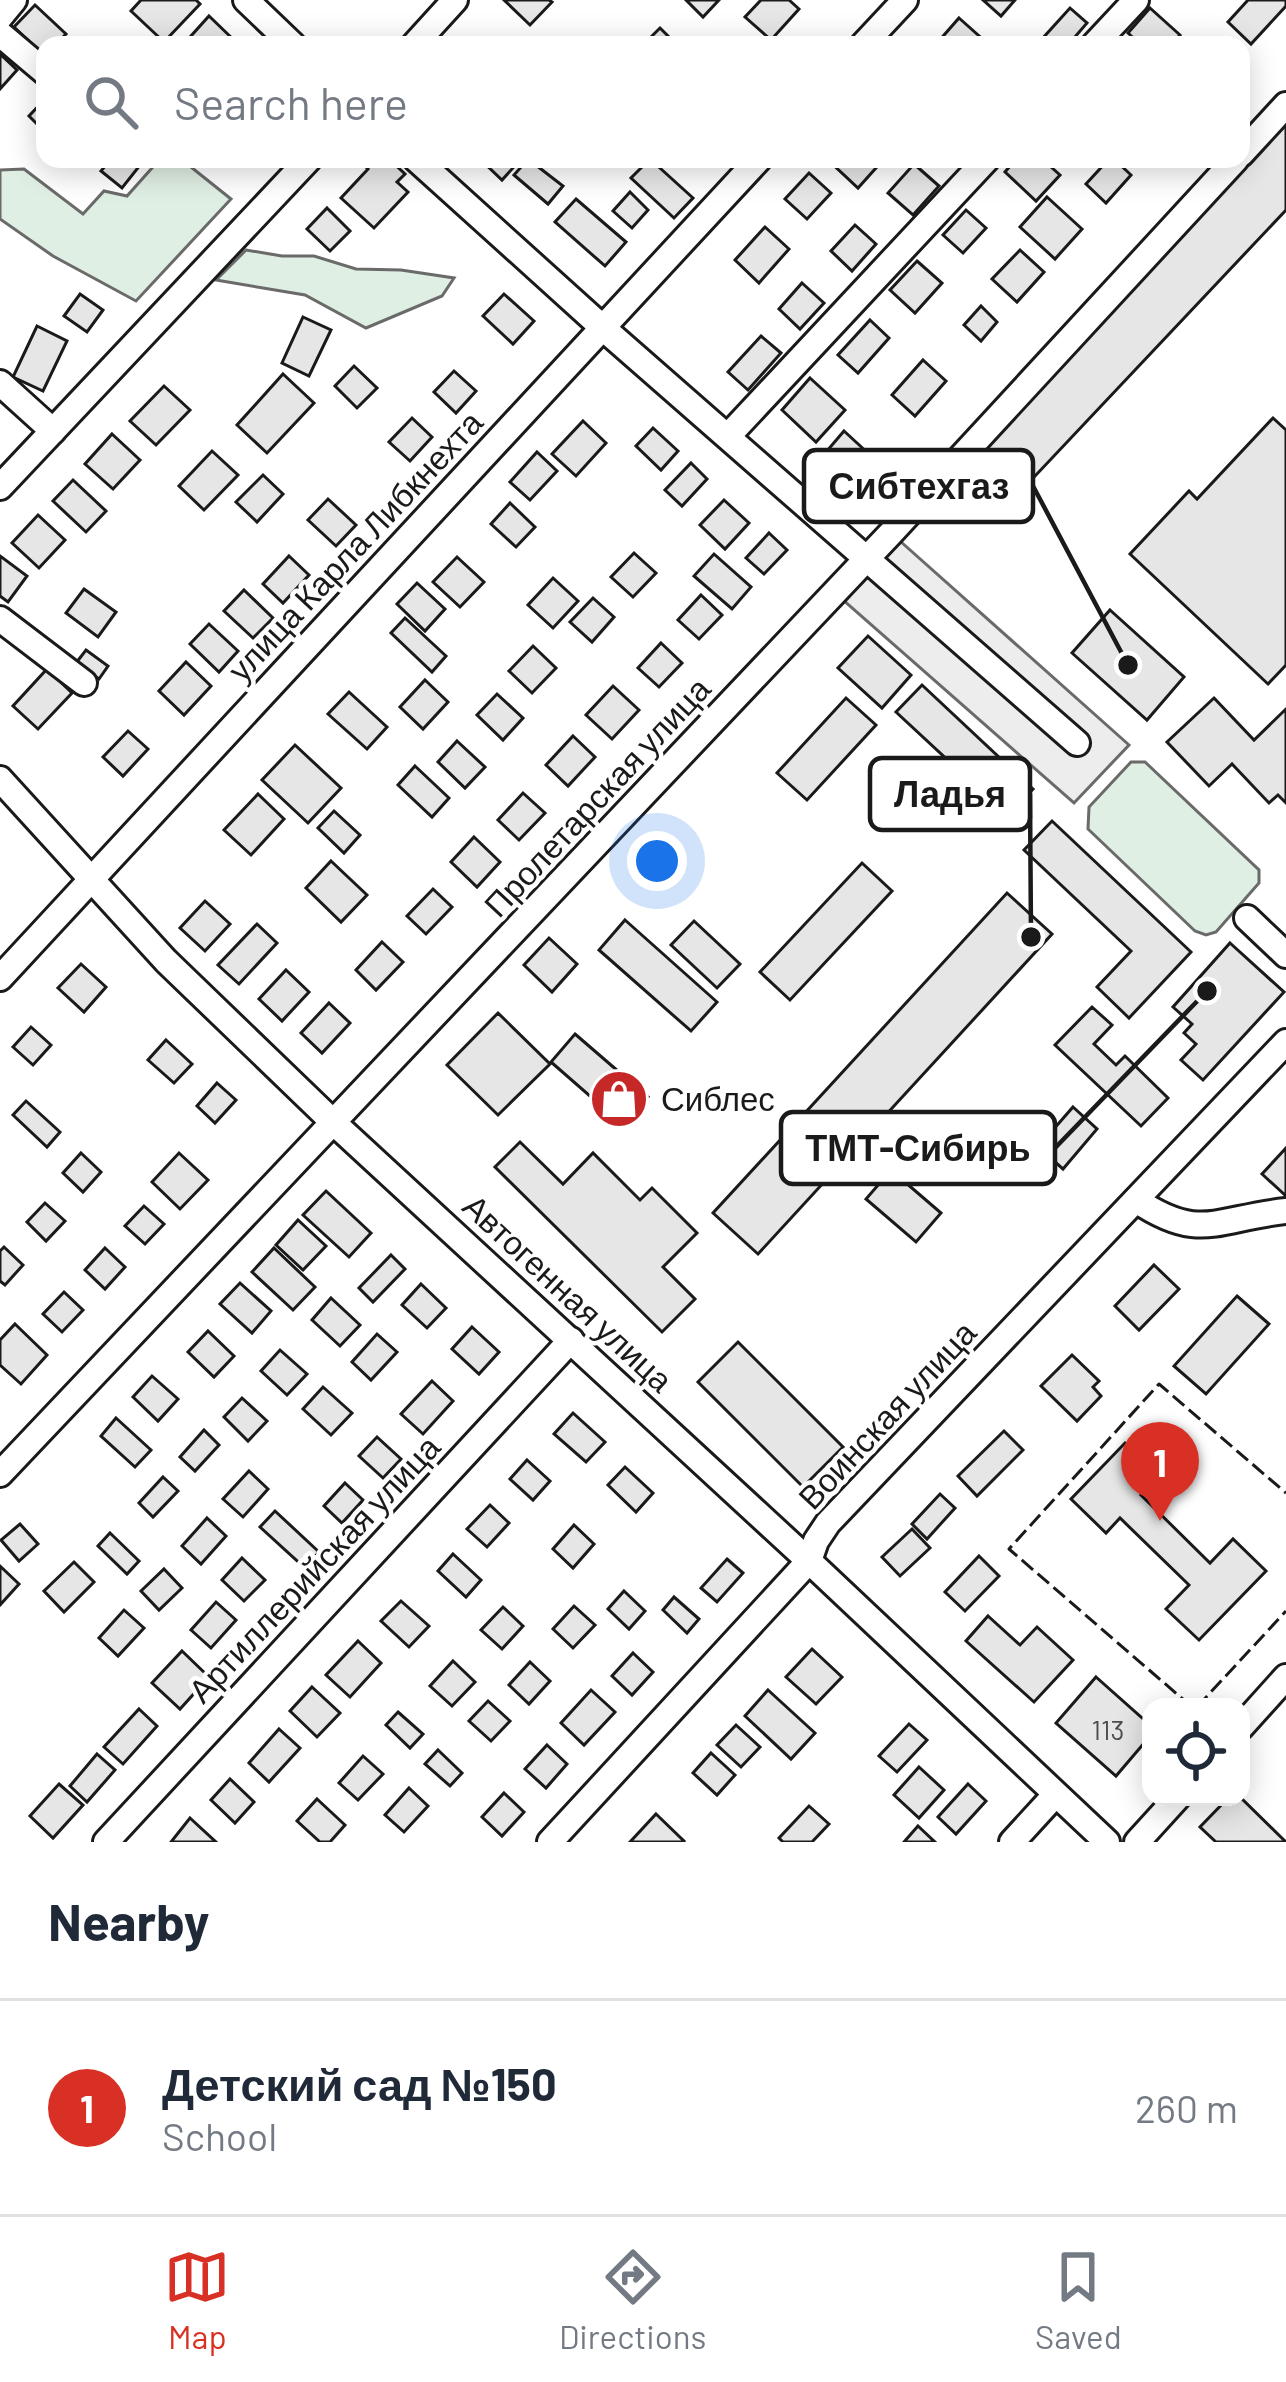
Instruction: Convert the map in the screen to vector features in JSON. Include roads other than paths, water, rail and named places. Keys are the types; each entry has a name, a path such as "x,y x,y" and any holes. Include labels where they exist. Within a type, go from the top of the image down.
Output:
{"street":[{"path":"0,17 14,0"},
{"path":"246,0 284,36"},
{"path":"422,36 455,0"},
{"path":"871,36 904,0"},
{"path":"1102,36 1136,0"},
{"path":"0,34 36,64"},
{"name":"Пролетарская улица","path":"1250,144 1286,105"},
{"path":"0,488 301,168"},
{"path":"426,168 1077,743"},
{"name":"улица Карла Либкнехта","path":"0,978 750,168"},
{"path":"729,435 979,168"},
{"name":"Пролетарская улица","path":"0,1474 867,558 1228,168"},
{"path":"0,383 53,431"},
{"path":"0,619 84,682"},
{"name":"Автогенная улица","path":"0,779 166,962 1106,1842"},
{"path":"1247,918 1286,956"},
{"name":"Воинская улица","path":"550,1842 809,1561 828,1522 1286,1042"},
{"path":"1136,1199 1161,1216 1196,1227 1275,1212 1286,1232"},
{"name":"Артиллерийская улица","path":"106,1842 571,1340"},
{"path":"1250,1716 1286,1677"},
{"path":"1012,1842 1055,1795"},
{"path":"1137,1842 1170,1806"}],"place":[{"name":"Сибтехгаз","path":"1128,665"},
{"name":"Ладья","path":"1031,937"},
{"name":"ТМТ-Сибирь","path":"1207,991"},
{"name":"Сиблес","path":"619,1099"},
{"name":"Детский сад №150","path":"1160,1521"}]}
